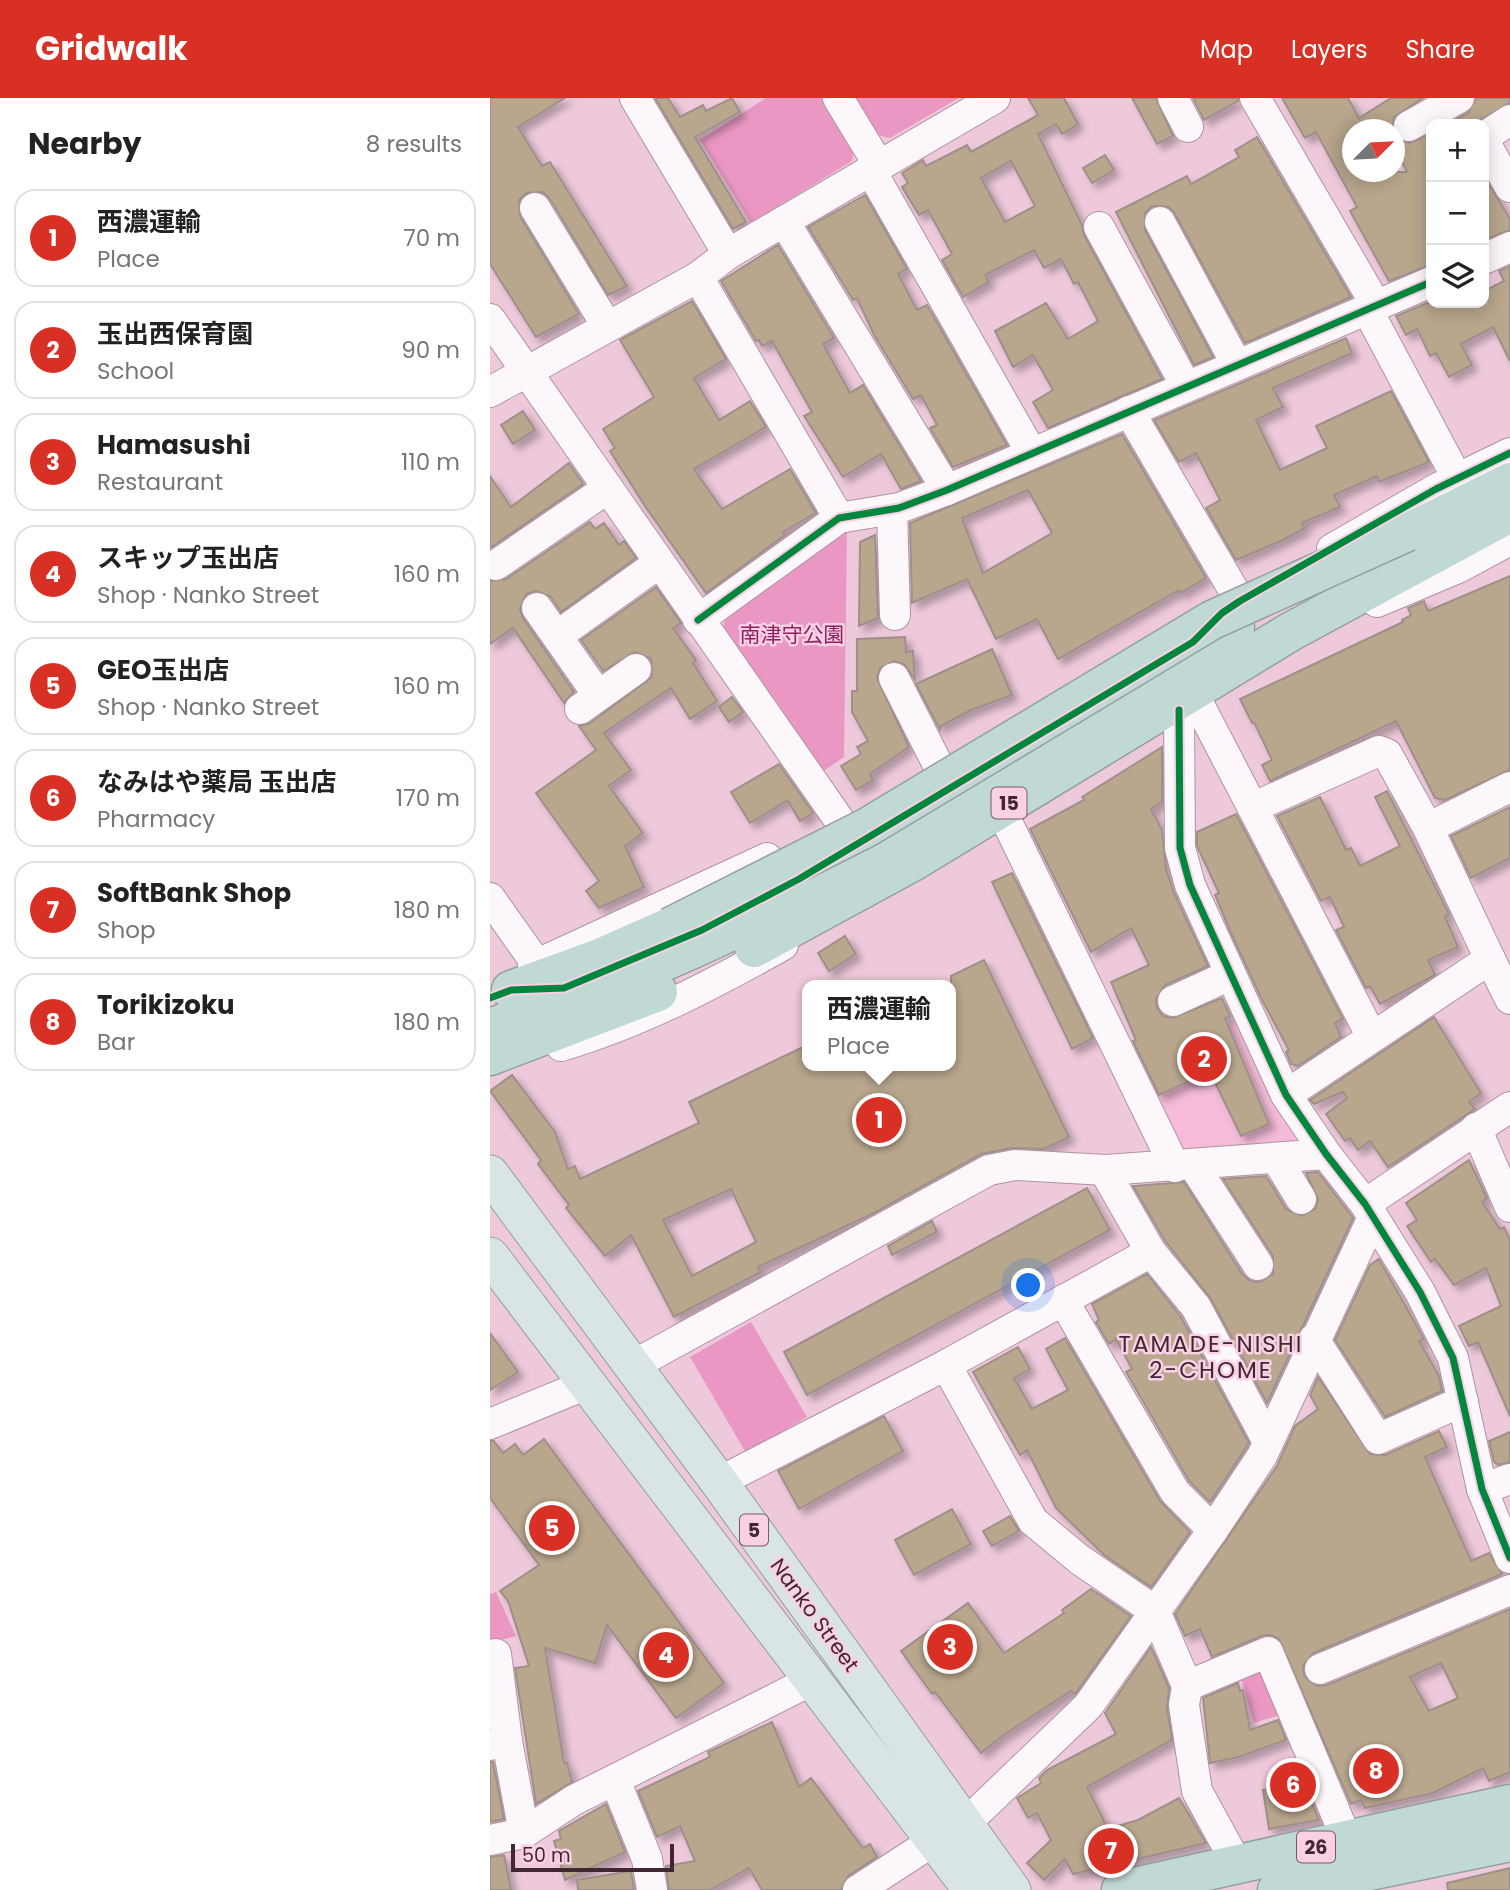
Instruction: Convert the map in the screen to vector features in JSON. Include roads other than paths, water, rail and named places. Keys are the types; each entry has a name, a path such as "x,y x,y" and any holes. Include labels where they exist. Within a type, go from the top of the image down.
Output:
{"highway":[{"name":"15","path":"490,1028 682,955 747,923 906,833 1223,636 1407,532 1509,464"},
{"name":"15","path":"490,1056 602,1016 694,977 843,902 1290,632 1510,513"},
{"name":"15","path":"512,983 602,957 670,928 866,828 1212,620 1407,532"},
{"name":"26","path":"1121,1890 1510,1804"},
{"name":"26","path":"1277,1890 1510,1842"}],"main road":[{"name":"Nanko Street","path":"490,1174 719,1482 951,1832 972,1890"},
{"name":"Nanko Street","path":"490,1256 812,1680 951,1832 1012,1890"}],"street":[{"path":"635,98 728,254"},
{"path":"838,98 1031,452"},
{"path":"490,392 698,276 728,254 995,98"},
{"path":"1173,98 1188,127"},
{"path":"1255,98 1372,307 1457,478"},
{"path":"1409,126 1459,98 1471,119"},
{"path":"1489,135 1510,120"},
{"path":"1489,148 1510,187"},
{"path":"536,208 607,326"},
{"path":"784,221 947,490"},
{"path":"1160,222 1237,365"},
{"path":"1099,227 1186,386"},
{"path":"1489,257 1510,247"},
{"path":"698,276 839,519"},
{"path":"698,620 839,519 892,510 947,490 1426,284"},
{"path":"490,319 840,821"},
{"path":"1129,411 1231,607"},
{"path":"512,983 840,821 1065,687 1196,619 1231,607 1457,478 1509,464"},
{"path":"496,565 608,488"},
{"path":"892,510 895,615"},
{"path":"490,1068 601,1034 714,984 1006,820 1187,704 1360,610 1458,568 1510,540"},
{"path":"557,636 659,563"},
{"path":"512,983 564,988 702,930 787,886 1193,642 1231,607"},
{"path":"537,608 557,636 589,702 636,669"},
{"path":"894,678 937,763"},
{"path":"1187,704 1254,807 1373,1037"},
{"path":"1187,704 1180,848 1190,885 1286,1095 1369,1210 1420,1292 1453,1358 1482,1489 1510,1558"},
{"path":"1254,807 1380,751 1387,754 1427,828 1510,999"},
{"path":"1427,828 1510,787"},
{"path":"1006,820 1184,1166 1258,1265"},
{"path":"490,898 512,983"},
{"path":"1286,1095 1490,959"},
{"path":"1173,1001 1230,975"},
{"path":"858,1890 951,1832 1088,1706 1213,1530 1268,1442 1369,1210 1476,1128 1510,1107"},
{"path":"1476,1128 1510,1208"},
{"path":"632,1366 989,1170 1015,1165 1104,1170 1326,1154"},
{"path":"1276,1158 1301,1199"},
{"path":"1104,1170 1151,1252 1196,1307 1268,1442"},
{"path":"719,1482 946,1365 1151,1252"},
{"path":"1063,1300 1175,1492 1213,1530"},
{"path":"1314,1339 1378,1439 1463,1401"},
{"path":"946,1365 1033,1521 1080,1560 1155,1611 1186,1686 1184,1705 1197,1791 1237,1864"},
{"path":"490,1424 587,1384"},
{"path":"1482,1489 1510,1479"},
{"path":"1320,1669 1510,1590"},
{"path":"1186,1686 1268,1652 1347,1840"},
{"path":"490,1655 496,1654 499,1743 524,1833"},
{"path":"490,1840 524,1833 574,1800 812,1680"},
{"path":"615,1780 647,1859 652,1890"}],"place":[{"name":"玉出西保育園","path":"1204,1059"},
{"name":"西濃運輸","path":"879,1120"},
{"name":"GEO玉出店","path":"552,1528"},
{"name":"Hamasushi","path":"950,1647"},
{"name":"スキップ玉出店","path":"666,1655"},
{"name":"Torikizoku","path":"1376,1771"},
{"name":"なみはや薬局 玉出店","path":"1293,1785"},
{"name":"SoftBank Shop","path":"1111,1851"}],"district":[{"name":"TAMADE-NISHI 2-CHOME","path":"1211,1357"}],"park label":[{"name":"南津守公園","path":"792,634"}]}
